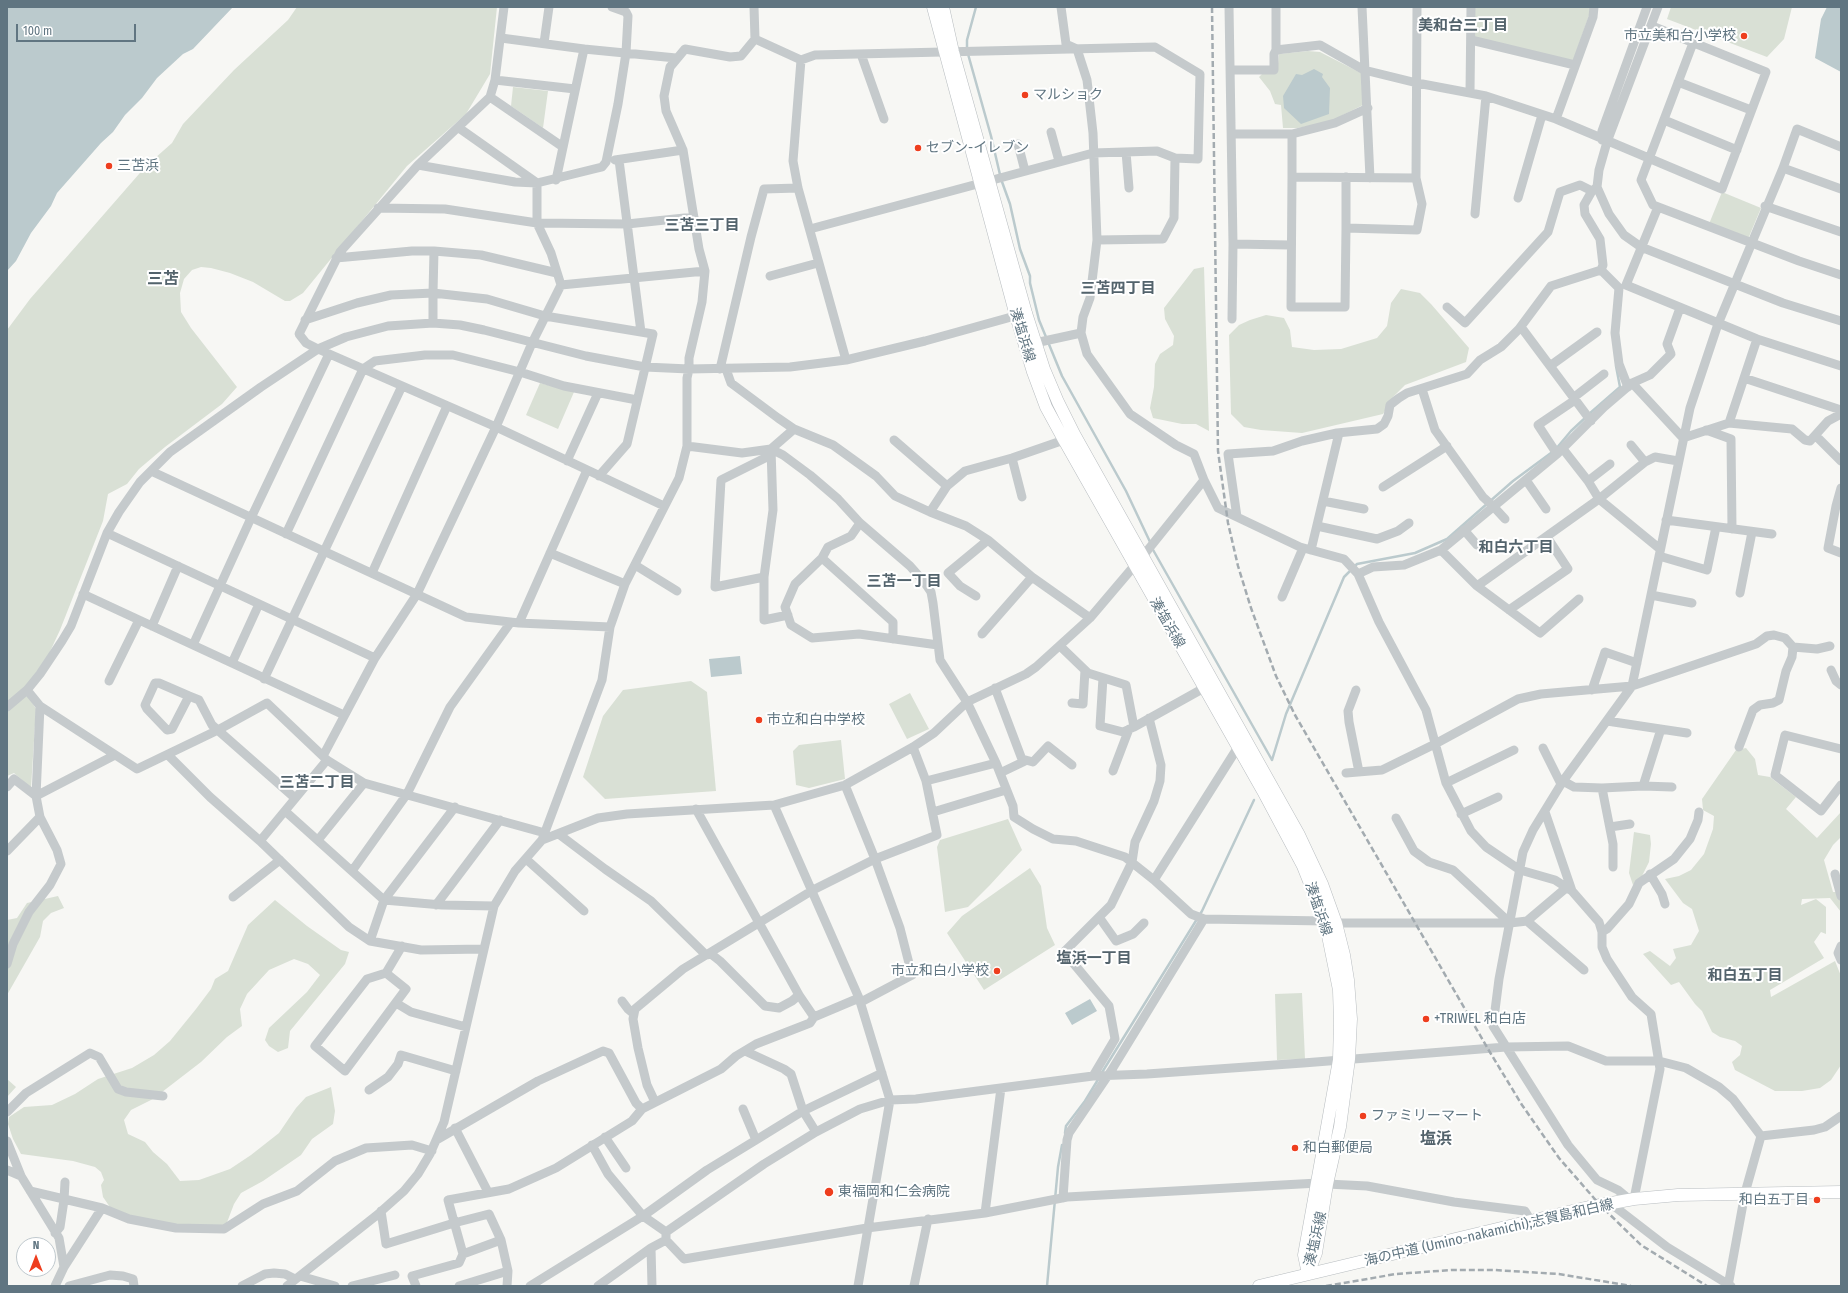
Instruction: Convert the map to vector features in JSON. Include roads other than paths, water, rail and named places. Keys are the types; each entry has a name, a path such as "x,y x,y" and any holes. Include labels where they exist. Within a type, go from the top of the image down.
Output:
{"main road":[{"name":"湊塩浜線","path":"932,7 948,51 1021,314 1033,372 1046,407 1064,440 1139,561 1299,835 1322,884 1331,922"},
{"name":"湊塩浜線","path":"944,7 948,51"},
{"name":"湊塩浜線","path":"1021,314 1035,343 1058,402 1204,688 1303,866 1331,922 1344,955 1348,980 1351,1019 1344,1059 1340,1127 1323,1183 1316,1253 1308,1274"},
{"name":"海の中道 (Umino-nakamichi);志賀島和白線","path":"1260,1286 1285,1283 1308,1274 1356,1264 1531,1220 1610,1203 1678,1195 1841,1192"}],"street":[{"path":"504,7 495,80 490,97 459,128 418,165 378,208 336,258 299,334 306,343 318,350 496,427 664,506"},
{"path":"544,43 549,7"},
{"path":"418,165 515,182 537,183 556,180 602,167 606,162 618,104 626,53 628,16 626,12 612,7"},
{"path":"287,1286 404,1191 418,1174 438,1139 444,1122 494,906 514,871 526,859 544,836 602,680 610,627 625,584 679,478 687,446 687,378 689,358 702,302 705,271 683,150 666,111 664,96 670,67 685,49 730,57 741,56 755,39 754,7"},
{"path":"1061,7 1066,44 1077,49 1087,80 1093,153 1097,240 1090,298 1083,317 1081,333 1087,354 1130,414 1176,445 1194,454 1204,480 1218,508 1307,549 1344,559 1358,574 1379,622 1426,710 1446,783 1471,831 1486,847 1520,870 1556,880 1569,889 1599,922 1602,932 1602,947 1607,959 1632,997 1651,1014 1660,1069 1632,1200 1618,1190 1597,1180 1568,1145 1493,1026 1498,979 1510,923 1520,870 1523,852 1533,830 1562,782 1632,686 1690,408 1718,324 1783,168 1797,129 1841,147"},
{"path":"1229,7 1232,134 1232,319"},
{"path":"1231,70 1274,70 1274,54 1276,50 1276,7"},
{"path":"1362,7 1364,70 1368,108 1370,178"},
{"path":"1346,228 1416,230 1422,204 1416,178 1417,7"},
{"path":"1470,92 1471,7"},
{"path":"1556,119 1593,17 1594,7"},
{"path":"1605,141 1602,131 1647,7"},
{"path":"1601,270 1603,265 1600,239 1585,214 1584,205 1595,189 1605,141 1652,26 1658,7"},
{"path":"1276,50 1320,45 1364,70 1417,83 1486,96 1556,119 1605,141 1722,189 1766,72 1652,26"},
{"path":"501,38 584,49 676,58"},
{"path":"755,39 801,60 815,55 1156,47 1200,74 1198,159 1175,158 1156,151 1093,153 810,229"},
{"path":"1471,40 1575,65"},
{"path":"1693,43 1641,180 1652,205 1799,261 1841,275"},
{"path":"556,180 584,49"},
{"path":"861,54 884,119"},
{"path":"801,60 793,161 798,188 846,360"},
{"path":"495,80 575,89"},
{"path":"1678,82 1751,110"},
{"path":"1475,214 1486,96"},
{"path":"490,97 563,147"},
{"path":"1232,134 1292,134 1335,123 1368,108"},
{"path":"1518,198 1542,115"},
{"path":"1664,120 1737,150"},
{"path":"459,128 537,183"},
{"path":"1050,132 1059,161"},
{"path":"1292,134 1290,245 1291,307 1345,307 1346,177"},
{"path":"1018,144 1025,171"},
{"path":"606,162 683,150"},
{"path":"1126,152 1129,188"},
{"path":"1097,240 1163,239 1174,218 1175,158"},
{"path":"619,160 641,332"},
{"path":"1783,168 1841,189"},
{"path":"1292,177 1416,178"},
{"path":"260,840 296,798 325,758 344,715 375,658 417,594 496,427 532,344 561,284 537,223 537,183"},
{"path":"1447,307 1465,323 1548,232 1560,192 1580,185 1595,189 1617,227 1624,235 1641,247 1783,303 1841,321"},
{"path":"798,188 764,189 749,245 723,369 731,383 794,428 833,445 876,476 895,496 966,526 988,540 1032,577 1090,618"},
{"path":"1766,206 1841,232"},
{"path":"1658,207 1626,285 1757,339 1841,366"},
{"path":"378,208 445,209 537,223 627,224 694,217"},
{"path":"1233,244 1290,245"},
{"path":"336,258 412,251 434,251 481,255 557,274"},
{"path":"433,323 434,251"},
{"path":"770,276 818,263"},
{"path":"1237,517 1228,454 1273,451 1302,441 1339,433 1377,429 1384,424 1388,416 1390,405 1407,393 1467,374 1480,360 1501,347 1521,327 1551,286 1601,270"},
{"path":"1601,270 1619,288 1615,333 1619,364 1630,385 1683,438"},
{"path":"561,284 705,271"},
{"path":"305,320 356,302 391,295 433,293 487,299 545,316 653,334 627,444 599,476"},
{"path":"1358,574 1373,567 1404,565 1441,550 1491,503 1526,480 1560,452 1588,418 1630,385 1650,375 1671,354 1667,344 1680,308"},
{"path":"7,707 26,690 40,674 62,642 71,626 107,533 130,496 151,471 170,452 291,366 318,350 346,338 368,330 407,324 433,323 460,325 484,330 532,344 586,356 645,366 689,369 790,367 846,360 1021,314"},
{"path":"1521,327 1588,418"},
{"path":"1550,366 1597,332"},
{"path":"1035,343 1081,333"},
{"path":"1729,423 1757,339"},
{"path":"193,646 251,518 329,354"},
{"path":"286,534 363,369 375,362 425,355 453,355 520,372 564,386 637,400"},
{"path":"1604,374 1574,399 1538,425 1560,452 1588,481 1599,499 1659,552 1707,570 1716,527"},
{"path":"1744,378 1841,410"},
{"path":"264,679 402,386"},
{"path":"1422,389 1435,430 1505,519"},
{"path":"567,461 598,393"},
{"path":"372,573 447,406"},
{"path":"1683,438 1729,423 1792,429 1805,440 1810,441 1828,421 1841,414"},
{"path":"764,577 715,587 721,480 771,452 794,428"},
{"path":"1706,430 1731,439 1732,529"},
{"path":"1282,597 1307,549 1317,526 1339,433"},
{"path":"1816,436 1841,461"},
{"path":"894,440 947,486"},
{"path":"930,512 947,486 965,471 1012,458 1064,440"},
{"path":"1631,445 1645,462"},
{"path":"687,446 742,453 771,452 783,455 810,475 838,499 860,523 910,566 931,592 940,660 967,702 1000,773 1013,806 1014,817 1053,839 1076,841 1125,857 1154,880 1191,914 1204,919 1331,922 1510,923 1527,921 1569,889"},
{"path":"1383,487 1447,446"},
{"path":"771,452 773,510 764,577 764,620 788,615"},
{"path":"1477,586 1548,537 1645,462 1654,457 1678,461"},
{"path":"1012,458 1022,497"},
{"path":"1588,481 1610,464"},
{"path":"352,871 407,794 450,707 515,622 550,553 587,470"},
{"path":"151,471 466,617 515,622 610,627"},
{"path":"26,690 40,706 137,768 168,755 218,730 267,703 325,758 364,784 407,794 500,820 544,836 560,834 587,821 598,818 696,809 774,805 845,785 913,747 944,724 967,702 1026,674 1060,646 1090,618 1139,561 1204,480"},
{"path":"1526,480 1546,509"},
{"path":"1841,488 1828,548 1841,554"},
{"path":"1323,501 1364,509"},
{"path":"1666,520 1772,534"},
{"path":"860,523 851,536 828,547 822,558 795,584 785,607 791,625 812,638 859,634 938,646"},
{"path":"1317,526 1377,539 1398,531 1409,523"},
{"path":"1464,530 1477,545"},
{"path":"1740,593 1752,532"},
{"path":"107,533 375,658"},
{"path":"1509,610 1568,569 1548,537"},
{"path":"976,596 960,586 948,573 988,540"},
{"path":"1441,550 1477,586 1540,633 1578,599"},
{"path":"550,553 625,584"},
{"path":"822,558 893,622 893,639"},
{"path":"635,565 677,591"},
{"path":"152,626 178,566"},
{"path":"982,634 1032,577"},
{"path":"83,594 344,715"},
{"path":"1651,595 1692,603"},
{"path":"232,664 259,604"},
{"path":"109,681 139,620"},
{"path":"1346,773 1382,770 1435,744 1518,699 1541,694 1632,686 1756,644 1767,636 1774,635 1784,638 1791,642 1794,647 1779,700 1773,703 1760,704 1753,710 1738,746"},
{"path":"1060,646 1088,673 1126,685 1132,728 1114,771"},
{"path":"1794,647 1817,649 1830,646"},
{"path":"1592,690 1605,652 1637,663"},
{"path":"1072,703 1083,704 1085,670"},
{"path":"1831,670 1836,681 1841,685"},
{"path":"1103,678 1100,726 1123,732 1204,688"},
{"path":"189,696 172,729 167,730 146,708 145,705 155,683 160,683 199,700 212,725 296,798"},
{"path":"995,688 1023,762 1000,773"},
{"path":"1356,690 1348,711 1359,772"},
{"path":"7,964 13,944 29,912 50,885 61,864 57,850 40,817 36,796 40,706"},
{"path":"1093,1076 1116,1039 1109,1006 1064,952 1111,905 1132,862 1135,842 1154,801 1160,781 1161,765 1149,718"},
{"path":"1607,721 1687,733"},
{"path":"1643,786 1661,729"},
{"path":"1841,750 1785,735 1774,775 1821,811 1841,785"},
{"path":"1022,758 1034,762 1048,746 1072,765"},
{"path":"655,1102 647,1086 639,1054 633,1019 635,1009 683,969 813,890 875,859 937,835 926,782 913,747"},
{"path":"1154,880 1238,747"},
{"path":"1543,748 1562,782 1574,788 1643,786 1672,787"},
{"path":"1446,783 1514,750"},
{"path":"36,796 115,755"},
{"path":"168,755 210,797 260,840 349,927 370,941 421,950 483,949"},
{"path":"926,782 996,764"},
{"path":"7,787 14,779 36,796"},
{"path":"318,840 364,784"},
{"path":"416,1286 412,1276 459,1263 463,1254 448,1200 508,1189 556,1168 632,1120 642,1109 721,1069 756,1044 810,1023 814,1017 860,1000 912,975 900,928 875,859 845,785"},
{"path":"1602,788 1613,844 1613,867"},
{"path":"933,812 1006,790"},
{"path":"1461,814 1498,797"},
{"path":"774,805 813,890 860,1000 890,1100 858,1286"},
{"path":"370,941 384,900 455,807"},
{"path":"696,809 758,923 799,995 814,1017"},
{"path":"285,811 384,900 436,905 494,906"},
{"path":"1545,812 1569,889"},
{"path":"1602,932 1607,929 1630,904 1639,883 1650,874 1674,859 1690,838 1698,820 1699,812"},
{"path":"7,851 40,817"},
{"path":"1396,818 1414,851 1429,862 1453,870 1510,923"},
{"path":"436,905 500,820"},
{"path":"1610,827 1630,824"},
{"path":"560,834 605,869 651,901 706,955 711,954 720,961 765,1006 779,1008 792,1001 799,995"},
{"path":"526,859 584,911"},
{"path":"233,897 280,860"},
{"path":"1650,874 1662,894 1665,904"},
{"path":"1836,874 1841,896"},
{"path":"1099,917 1116,941 1133,934 1144,923"},
{"path":"1063,1198 1067,1140 1204,919"},
{"path":"1527,921 1584,970"},
{"path":"386,973 406,989 345,1071 315,1046 367,979 386,973 402,946"},
{"path":"1841,946 1838,953 1841,960"},
{"path":"622,1001 634,1014"},
{"path":"396,1003 411,1012 466,1027"},
{"path":"598,1286 764,1164 816,1132 860,1110 890,1100 916,1099 1093,1076 1506,1047 1568,1046 1606,1061 1658,1061 1686,1068 1719,1087 1733,1099 1761,1136"},
{"path":"438,1139 538,1082 603,1051 609,1053 636,1103 642,1109"},
{"path":"745,1051 784,1069 791,1074 803,1111 816,1132"},
{"path":"7,1112 26,1093 90,1053 99,1057 118,1089 126,1092 163,1096"},
{"path":"369,1090 388,1077 398,1064 401,1055 456,1071"},
{"path":"530,1286 643,1216 707,1170 803,1111 882,1074"},
{"path":"986,1213 1001,1088"},
{"path":"744,1109 756,1140"},
{"path":"1761,1136 1814,1130 1825,1126 1841,1116"},
{"path":"455,1128 488,1192"},
{"path":"1610,1203 1667,1247 1729,1286 1744,1193 1761,1136"},
{"path":"605,1138 626,1168"},
{"path":"7,1141 21,1176 59,1238 64,1267"},
{"path":"30,1191 102,1208 130,1219 176,1228 224,1229 263,1204 297,1191 335,1162 366,1148 412,1145 432,1151"},
{"path":"592,1145 608,1174 643,1216 666,1236 684,1259 867,1228 928,1219 986,1213 1063,1198 1323,1183 1367,1186 1454,1202 1524,1211 1531,1220"},
{"path":"7,1170 21,1176"},
{"path":"55,1233 60,1227 64,1200 64,1182"},
{"path":"55,1286 64,1267 102,1208"},
{"path":"381,1211 386,1244 454,1222 489,1214 501,1240 508,1271 507,1286"},
{"path":"914,1286 928,1219"},
{"path":"463,1254 501,1240"},
{"path":"651,1248 652,1286"},
{"path":"459,1286 508,1271"},
{"path":"242,1286 264,1274 274,1273 285,1274 335,1286"},
{"path":"69,1286 110,1275 133,1279 134,1286"},
{"path":"352,1286 395,1275"}],"waterway":[{"path":"967,49 967,40 976,7"},
{"path":"968,54 991,136 1001,179 1010,204 1020,249 1030,276 1030,283 1039,320 1062,376 1126,491 1151,544"},
{"path":"1589,414 1620,387 1616,366"},
{"path":"1355,566 1357,564 1415,553 1447,539 1513,481 1555,450 1571,431 1585,418"},
{"path":"1152,548 1272,760"},
{"path":"1272,760 1286,714 1344,577 1351,570"},
{"path":"1101,1074 1202,911 1254,800"},
{"path":"1065,1133 1066,1126 1085,1101 1099,1078"},
{"path":"1047,1286 1058,1167 1062,1145"}],"railway":[{"path":"1212,7 1218,451 1228,523 1238,566 1251,608 1276,676 1295,715 1488,1049 1522,1105 1559,1158 1600,1205 1641,1245 1707,1286"},
{"path":"1326,1286 1396,1274 1452,1270 1494,1270 1559,1274 1631,1286"}],"place":[{"name":"市立美和台小学校","path":"1744,36"},
{"name":"マルショク","path":"1025,95"},
{"name":"セブン-イレブン","path":"918,148"},
{"name":"三苫浜","path":"109,166"},
{"name":"市立和白中学校","path":"759,720"},
{"name":"市立和白小学校","path":"997,971"},
{"name":"+TRIWEL 和白店","path":"1426,1019"},
{"name":"ファミリーマート","path":"1363,1116"},
{"name":"和白郵便局","path":"1295,1148"},
{"name":"東福岡和仁会病院","path":"829,1192"},
{"name":"和白五丁目","path":"1817,1200"}],"district":[{"name":"美和台三丁目","path":"1463,26"},
{"name":"三苫三丁目","path":"702,226"},
{"name":"三苫","path":"163,280"},
{"name":"三苫四丁目","path":"1118,289"},
{"name":"和白六丁目","path":"1516,548"},
{"name":"三苫一丁目","path":"904,582"},
{"name":"三苫二丁目","path":"317,783"},
{"name":"塩浜一丁目","path":"1094,959"},
{"name":"和白五丁目","path":"1745,976"},
{"name":"塩浜","path":"1436,1140"}]}
